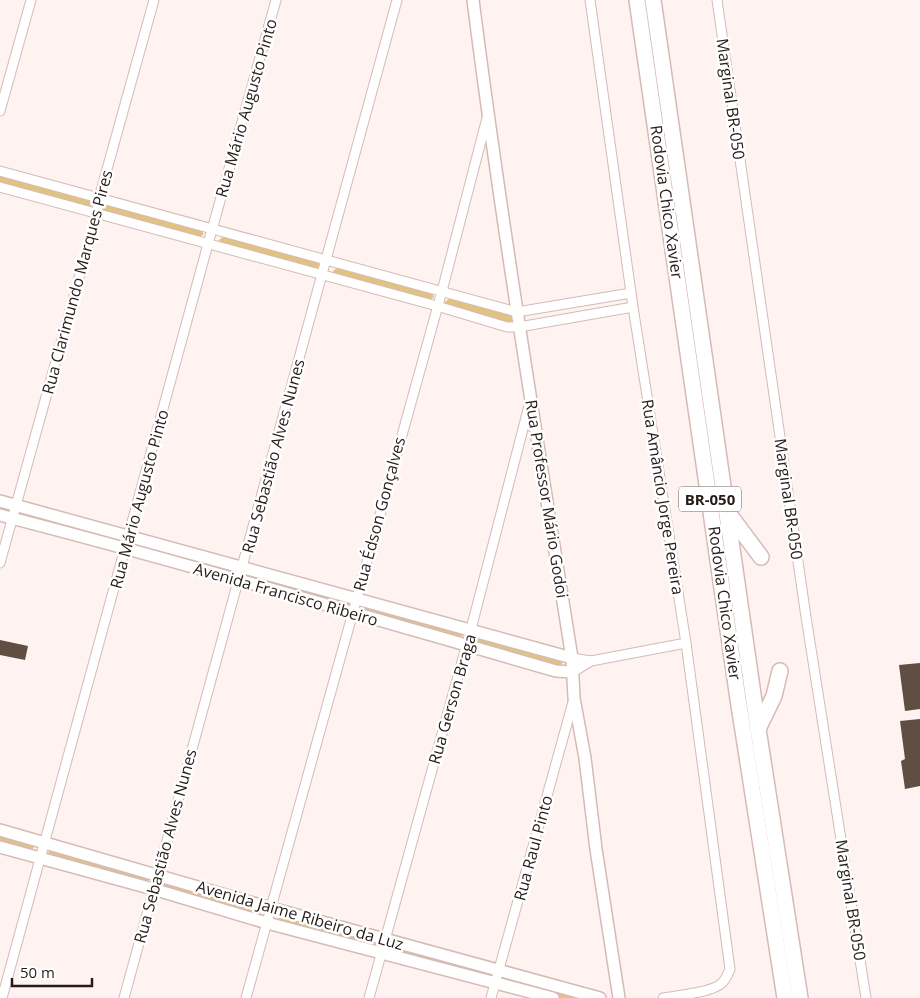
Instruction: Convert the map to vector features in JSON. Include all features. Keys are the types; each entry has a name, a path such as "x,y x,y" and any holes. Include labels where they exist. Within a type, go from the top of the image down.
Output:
{"highway":[{"name":"Rodovia Chico Xavier","path":"638,0 737,689 785,998"},
{"name":"Rodovia Chico Xavier","path":"654,0 758,729 800,998"},
{"path":"728,513 761,557"},
{"path":"758,729 774,696 780,671"}],"street":[{"path":"0,111 31,0"},
{"name":"Rua Clarimundo Marques Pires","path":"0,563 154,0"},
{"name":"Rua Mário Augusto Pinto","path":"2,998 276,0"},
{"name":"Rua Sebastião Alves Nunes","path":"124,998 397,0"},
{"name":"Rua Professor Mário Godoi","path":"473,0 519,327 572,658 574,698 585,758 596,849 619,998"},
{"name":"Rua Amâncio Jorge Pereira","path":"590,0 633,307 686,643 730,969 727,977 714,988 663,998"},
{"name":"Marginal BR-050","path":"717,0 806,617 866,998"},
{"name":"Rua Édson Gonçalves","path":"246,998 436,306 442,291 488,116"},
{"path":"0,171 517,312 631,293"},
{"path":"0,187 507,327 519,327 633,307"},
{"name":"Rua Gerson Braga","path":"369,998 467,646 531,399"},
{"name":"Avenida Francisco Ribeiro","path":"0,501 127,543"},
{"name":"Avenida Francisco Ribeiro","path":"0,515 127,543 241,574 356,599 572,658"},
{"name":"Avenida Francisco Ribeiro","path":"241,574 352,613 556,671 573,672"},
{"path":"572,658 591,661 686,643"},
{"path":"573,672 591,661"},
{"name":"Rua Raul Pinto","path":"491,998 574,698"},
{"name":"Avenida Jaime Ribeiro da Luz","path":"0,830 271,908 600,998"},
{"name":"Avenida Jaime Ribeiro da Luz","path":"0,847 267,923 553,998"}],"shaded area":[{"path":"0,175 89,199 93,205 87,208 0,185"},
{"path":"108,205 200,229 204,234 198,238 104,212 103,208"},
{"path":"224,236 317,261 320,266 315,269 220,243 219,240"},
{"path":"338,267 431,292 434,297 429,301 334,274 333,271"},
{"path":"450,298 510,315 513,321 508,324 445,305 445,302"},
{"path":"26,513 121,537 124,543 25,518 24,515"},
{"path":"138,544 236,569 236,573 234,575 136,546"},
{"path":"251,574 349,600 349,603 347,606 250,580"},
{"path":"365,607 462,632 463,635 458,639 362,610"},
{"path":"475,636 562,660 562,664 557,667 473,642 472,640"},
{"path":"0,834 33,844 34,847 32,850 0,843"},
{"path":"50,850 147,876 148,880 146,882 49,856"},
{"path":"163,881 260,910 261,913 258,916 162,887"},
{"path":"280,915 378,942 378,945 376,948 279,921"},
{"path":"392,945 489,972 490,975 488,977 391,951"},
{"path":"510,978 589,998 555,998 508,981"}],"building":[{"path":"0,640 28,646 25,660 0,655"},
{"path":"920,663 920,709 905,711 899,665"},
{"path":"920,719 920,786 905,789 901,761 905,759 900,721"}]}
